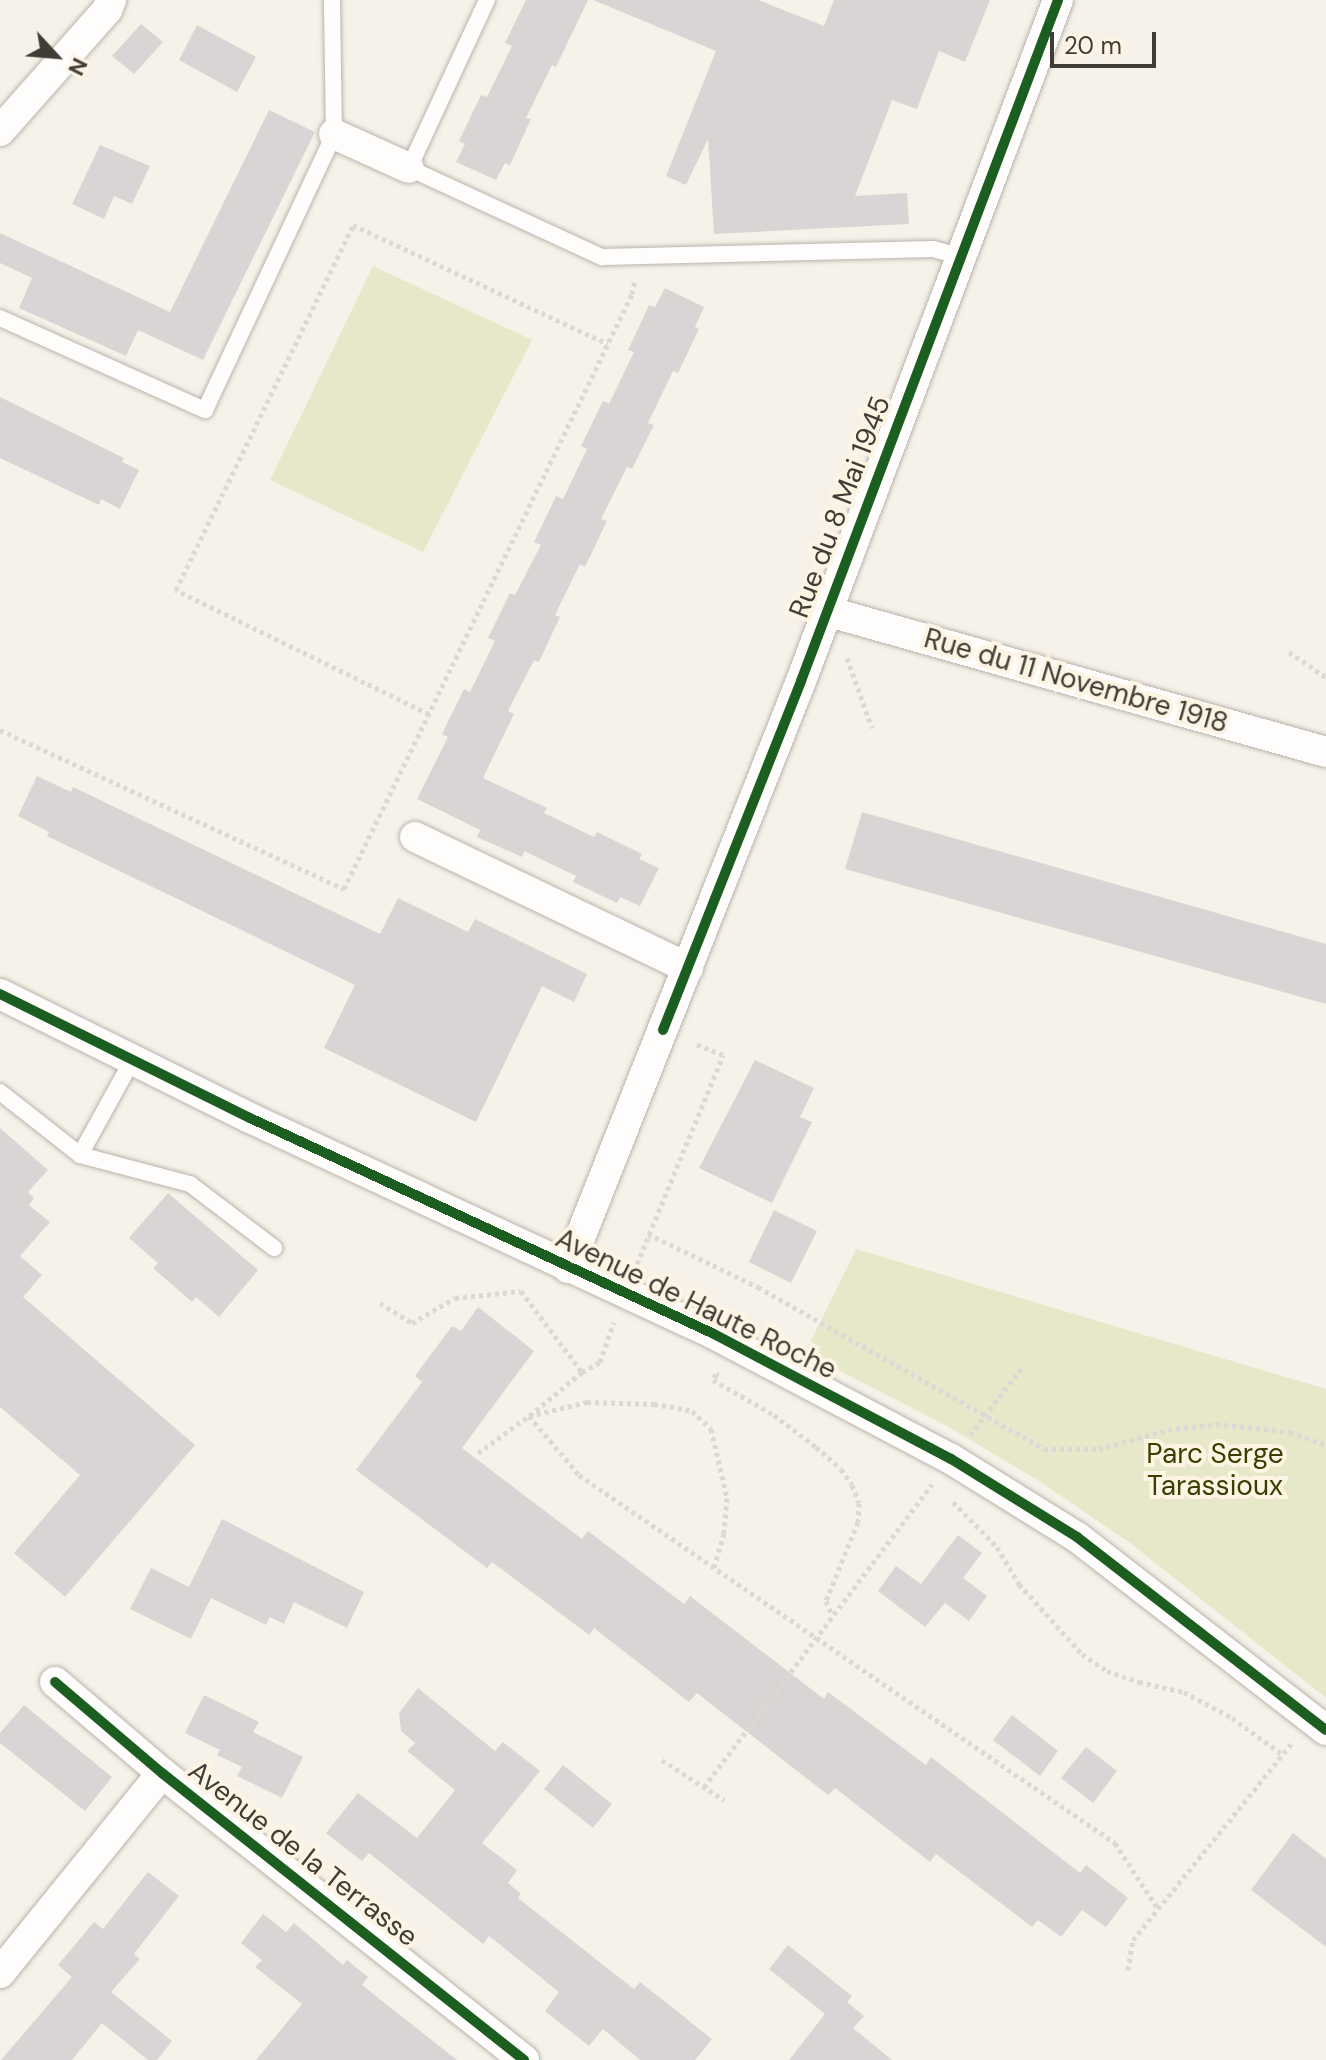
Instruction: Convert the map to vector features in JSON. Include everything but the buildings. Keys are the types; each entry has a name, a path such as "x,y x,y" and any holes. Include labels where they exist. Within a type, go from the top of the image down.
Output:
{"street":[{"path":"0,131 107,10 111,0"},
{"name":"Rue du 8 Mai 1945","path":"568,1268 826,611 1058,0"},
{"path":"334,134 409,168"},
{"name":"Rue du 11 Novembre 1918","path":"826,611 1326,752"},
{"path":"415,837 688,968"},
{"name":"Avenue de Haute Roche","path":"0,994 568,1268 712,1333 951,1459 1077,1537 1319,1724"},
{"name":"Avenue de la Terrasse","path":"55,1682 162,1773 524,2060"},
{"path":"0,1973 162,1773"}],"lane":[{"path":"0,318 205,410 334,134 332,0"},
{"path":"487,0 409,168 602,257 933,249 960,256"},
{"path":"80,1155 133,1059"},
{"path":"0,1092 80,1155 190,1184 274,1248"}],"path":[{"path":"429,714 176,590 353,225 608,344"},
{"path":"0,730 344,889 632,294 641,256"},
{"path":"860,620 846,662 872,728"},
{"path":"1289,652 1326,677"},
{"path":"478,1453 582,1372 600,1362 648,1234 723,1055 663,1030"},
{"path":"648,1234 758,1287 1044,1449 1099,1449 1168,1430 1216,1424 1290,1432 1326,1445"},
{"path":"380,1303 412,1323 455,1298 521,1291 582,1372"},
{"path":"704,1787 1024,1365"},
{"path":"756,1394 716,1374 713,1380 774,1415 816,1447 841,1469 859,1503 858,1522 826,1601 832,1615"},
{"path":"529,1416 587,1402 654,1404 692,1411 711,1429 727,1498 724,1533 714,1568"},
{"path":"529,1416 579,1475 1115,1843 1158,1909"},
{"path":"918,1477 932,1484 968,1514 997,1547 1019,1584 1082,1654 1107,1671 1184,1692 1232,1718 1282,1754"},
{"path":"1128,1970 1133,1940 1282,1754 1319,1724"},
{"path":"662,1760 724,1800"}],"green space":[{"path":"373,266 532,340 423,552 270,480"},
{"name":"Parc Serge Tarassioux","path":"856,1249 1326,1389 1326,1698 1130,1543 1039,1481 947,1426 805,1353"}],"cycle path":[{"path":"663,1030 801,681 1058,0"},
{"path":"0,994 250,1118 712,1333 951,1459 1077,1537 1326,1730"},
{"path":"55,1682 162,1773 524,2060"}]}
